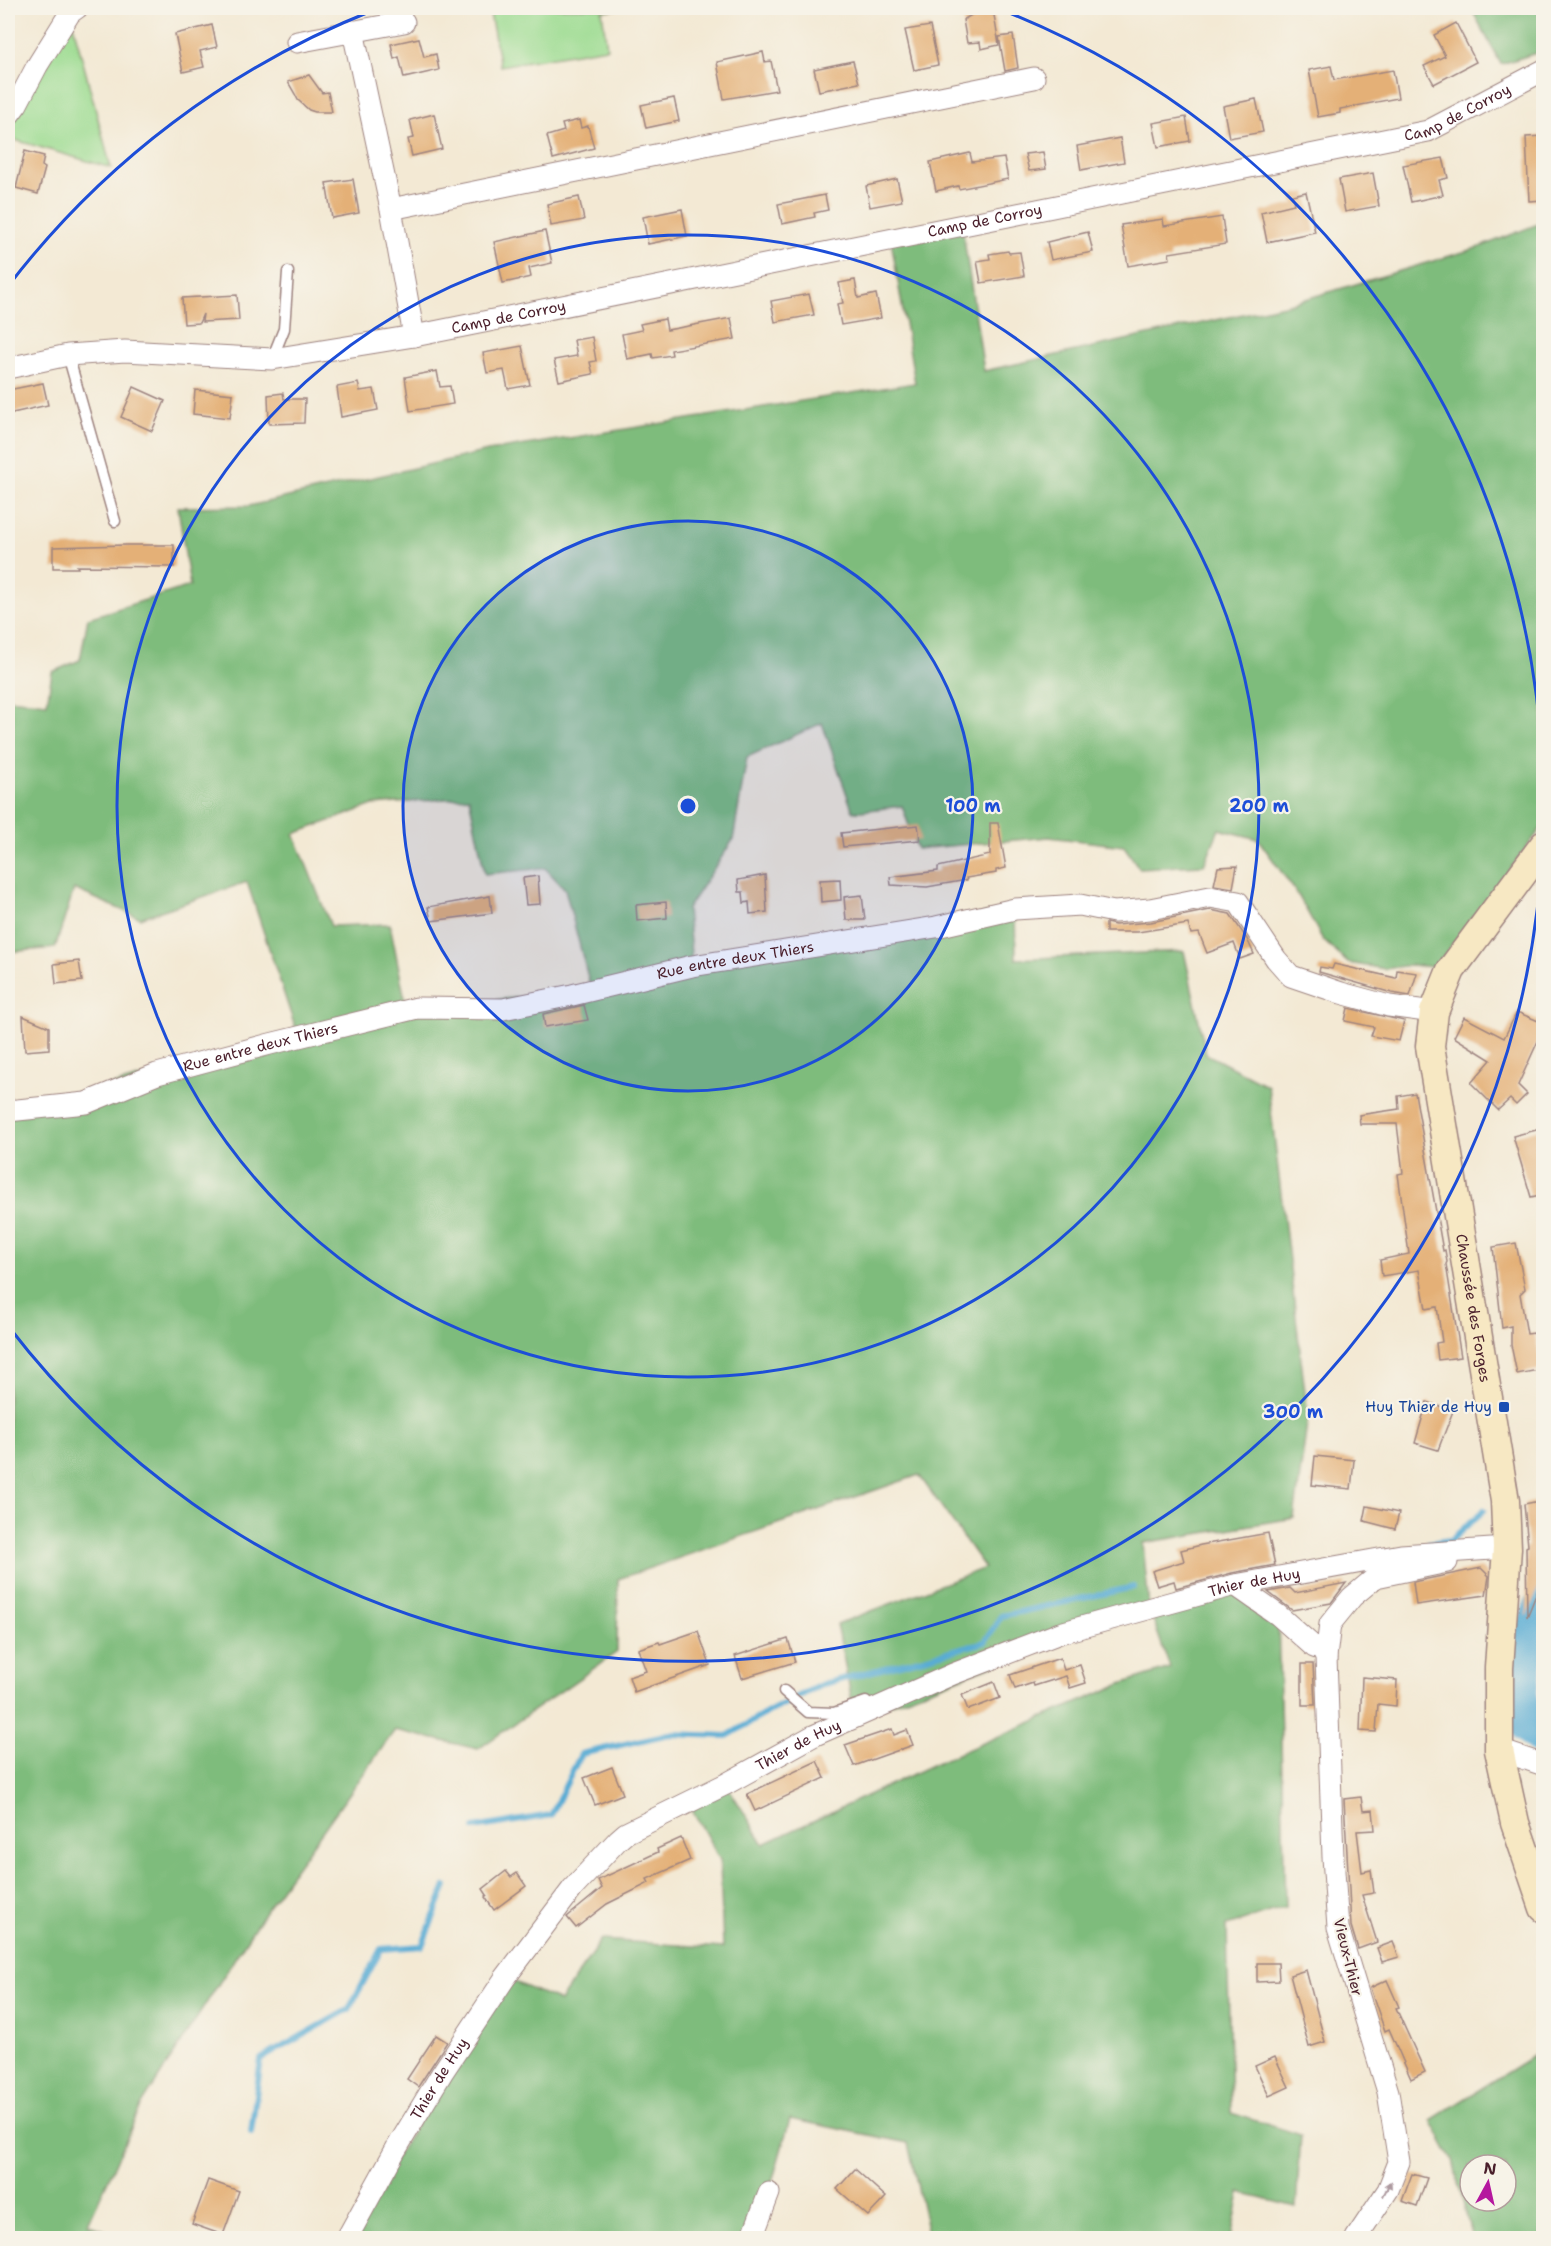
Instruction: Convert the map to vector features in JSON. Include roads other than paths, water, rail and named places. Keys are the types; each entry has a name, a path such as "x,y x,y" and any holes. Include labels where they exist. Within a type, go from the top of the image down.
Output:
{"main road":[{"name":"Chaussée des Forges","path":"1544,844 1451,970 1434,1012 1430,1046 1505,1501 1507,1548 1499,1668 1499,1750 1515,1823 1544,1908"}],"street":[{"path":"8,116 70,13 77,8"},
{"path":"297,42 404,22"},
{"path":"353,31 391,210 414,336"},
{"name":"Camp de Corroy","path":"8,368 68,355 125,351 272,359 414,336 1428,130 1544,70"},
{"path":"391,210 1034,78"},
{"name":"Rue entre deux Thiers","path":"8,1111 86,1103 158,1074 417,1008 503,1009 692,966 936,927 1015,909 1080,905 1114,912 1150,909 1210,897 1238,902 1276,959 1291,976 1389,1006 1434,1012"},
{"name":"Thier de Huy","path":"347,2238 396,2149 442,2073 506,1978 573,1887 626,1833 726,1784 813,1736 953,1674 1060,1633 1235,1585 1401,1555 1507,1548"},
{"name":"Thier de Huy","path":"1330,1624 1352,1597 1376,1577 1447,1562 1455,1551"},
{"path":"1235,1585 1278,1615 1314,1647 1322,1650 1326,1657"},
{"name":"Vieux-Thier","path":"1330,1624 1326,1657 1333,1857 1338,1928 1388,2092 1399,2162 1388,2190 1356,2238"},
{"path":"1499,1750 1544,1765"},
{"path":"752,2238 769,2193"}],"lane":[{"path":"272,359 284,329 288,272"},
{"path":"68,355 115,521"},
{"path":"784,1691 808,1712 834,1713 888,1695 910,1693"}],"waterway":[{"path":"1430,1543 1451,1540 1484,1510"},
{"path":"474,1828 551,1815 581,1754 669,1734 727,1736 823,1684 985,1642 1001,1616 1134,1587"},
{"path":"1544,1598 1533,1628 1520,1692 1528,1728 1544,1740"},
{"path":"251,2132 261,2059 349,2009 381,1949 422,1946 446,1886"}],"place":[{"name":"Huy Thier de Huy","path":"1504,1407"}]}
